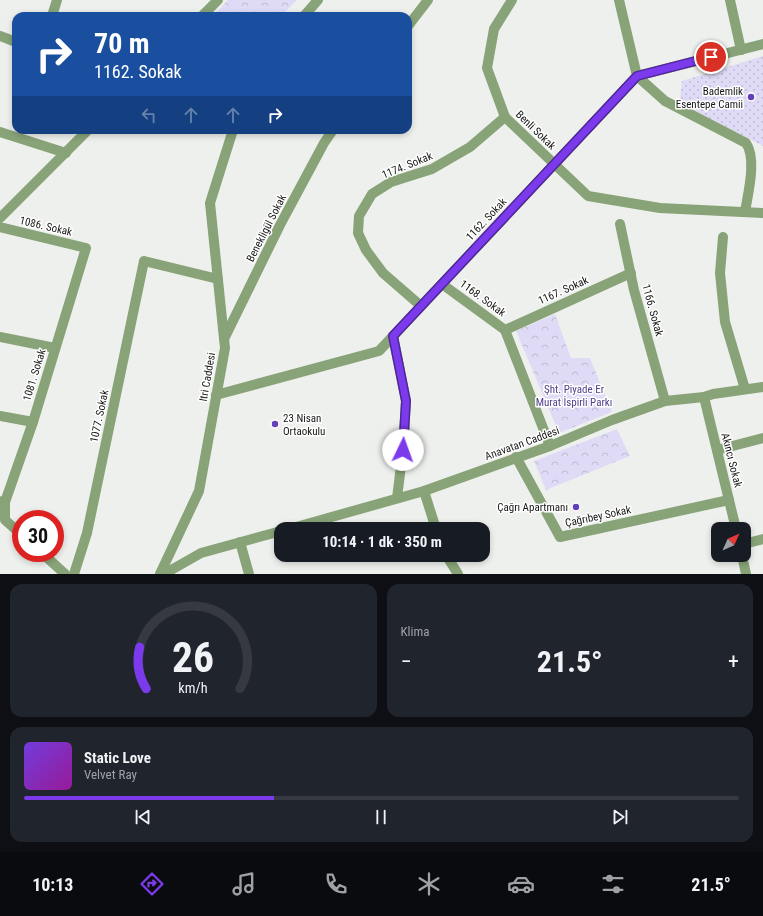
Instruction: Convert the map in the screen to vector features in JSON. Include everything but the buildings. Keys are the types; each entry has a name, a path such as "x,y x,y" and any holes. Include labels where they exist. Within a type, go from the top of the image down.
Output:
{"street":[{"path":"53,12 57,0"},
{"path":"206,12 218,0"},
{"path":"308,12 318,0"},
{"path":"412,21 428,0"},
{"name":"Benli Sokak","path":"512,0 494,28 487,68 505,116 588,196 660,208 763,213"},
{"path":"619,0 637,76 665,101 746,144 750,150 751,171 745,212"},
{"path":"730,0 741,50"},
{"path":"0,36 12,40"},
{"path":"637,76 763,44"},
{"name":"1162. Sokak","path":"216,394 379,351 637,76"},
{"name":"1174. Sokak","path":"421,306 383,273 366,250 358,233 359,216 372,194 391,182 432,169 470,147 505,116"},
{"path":"0,132 66,152"},
{"path":"0,218 84,134"},
{"name":"Itri Caddesi","path":"160,574 199,491 225,348 210,204 232,134"},
{"name":"Benekligül Sokak","path":"224,339 280,225 330,134"},
{"name":"1166. Sokak","path":"620,224 631,273 665,401"},
{"name":"1086. Sokak","path":"0,227 86,248"},
{"path":"723,237 720,273 725,322 745,390"},
{"name":"1081. Sokak","path":"2,503 33,422 86,248"},
{"name":"1077. Sokak","path":"74,574 87,533 144,261 218,279"},
{"name":"1167. Sokak","path":"505,330 631,273"},
{"name":"1168. Sokak","path":"442,284 505,330 550,446"},
{"path":"393,336 406,401 403,450 397,498"},
{"path":"0,337 55,348"},
{"name":"Anavatan Caddesi","path":"313,522 424,491 550,446 612,420 665,401 704,397 713,394 763,387"},
{"name":"Akıncı Sokak","path":"704,397 734,522"},
{"path":"0,416 33,422"},
{"path":"717,450 763,438"},
{"name":"Çağrıbey Sokak","path":"516,457 560,537 729,500"},
{"path":"424,491 434,522"},
{"path":"2,503 6,520 12,526"},
{"path":"164,574 201,553 274,533"},
{"path":"751,542 763,539"},
{"path":"240,542 249,574"},
{"path":"52,562 66,574"},
{"path":"450,562 458,574"},
{"path":"743,562 746,574"}],"green space":[{"path":"228,0 297,0 285,12 217,12"},
{"path":"763,56 763,146 697,112 680,99 682,81"},
{"name":"Şht. Piyade Er Murat İspirli Parkı","path":"555,314 571,358 590,358 612,412 559,433 516,331"},
{"name":"Şht. Piyade Er Murat İspirli Parkı","path":"617,429 630,456 546,490 534,461"}],"place":[{"name":"Bademlik Esentepe Camii","path":"751,97"},
{"name":"23 Nisan Ortaokulu","path":"275,424"},
{"name":"Çağrı Apartmanı","path":"576,507"}],"route":[{"path":"403,450 406,401 393,336 637,76 711,57"}]}
